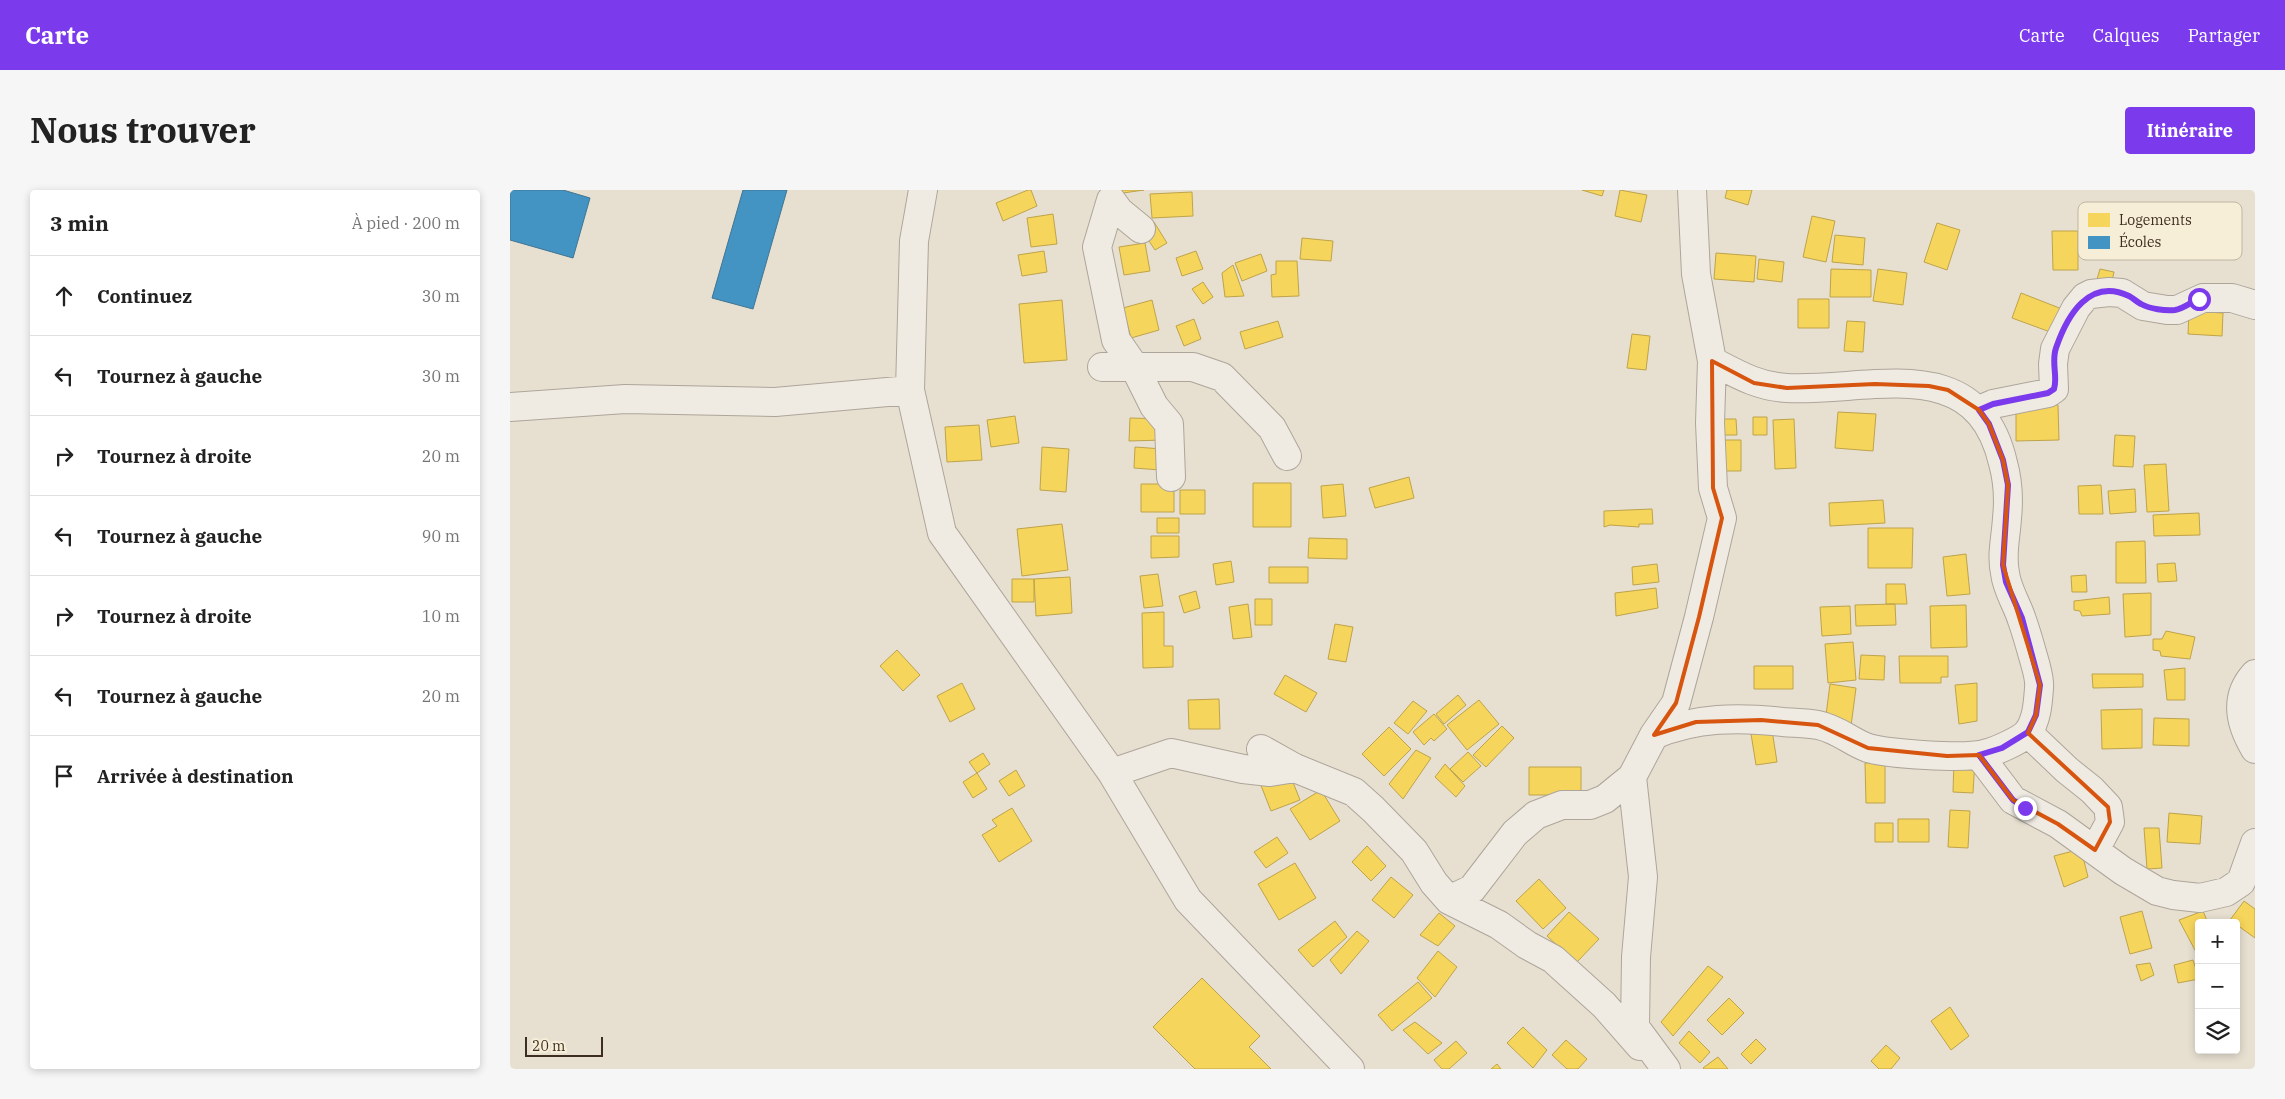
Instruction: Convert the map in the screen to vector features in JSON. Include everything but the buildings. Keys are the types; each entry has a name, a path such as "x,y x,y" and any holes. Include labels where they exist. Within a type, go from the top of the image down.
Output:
{"street":[{"path":"923,190 914,241 910,390 942,533 1112,773 1188,900 1350,1069"},
{"path":"1449,900 1472,889 1515,833 1536,815 1562,805 1590,805 1605,799 1632,777 1654,735 1676,703 1699,617 1722,518 1714,488 1710,423 1712,361 1696,274 1692,190"},
{"path":"1109,195 1119,211 1141,229"},
{"path":"1109,195 1097,247 1116,340 1134,366 1154,406 1169,424 1171,477"},
{"path":"1979,410 1993,404 2048,393 2054,389 2053,364 2055,349 2076,308 2091,294 2109,292 2122,294 2143,306 2167,310 2177,310 2203,298 2232,298 2255,304"},
{"path":"1654,735 1672,727 1696,722 1726,719 1761,720 1818,725 1842,733 1868,748 1947,756 1979,755 2002,748 2028,732 2036,715 2040,685 2022,618 2006,582 2003,565 2008,485 2003,460 1989,424 1979,410 1948,390 1929,386 1875,384 1787,388 1754,383 1712,361"},
{"path":"1102,367 1193,367 1222,377 1272,428 1287,456"},
{"path":"510,407 625,399 774,402 910,390"},
{"path":"2255,674 2244,693 2240,714 2255,749"},
{"path":"2028,732 2067,770 2086,784 2108,807 2110,822 2095,850"},
{"path":"1261,749 1295,768 1354,792 1414,851 1434,884 1449,900 1499,925 1553,959 1604,1005 1631,1037 1665,1069"},
{"path":"1112,773 1171,753 1243,769 1270,772 1295,768"},
{"path":"1979,755 2013,800 2058,824 2123,871 2158,891 2173,896 2200,898 2226,892 2241,882 2255,843"},
{"path":"1632,777 1643,877 1636,957 1634,1027 1665,1069"}],"highlighted area":[{"path":"1712,361 1754,383 1787,388 1875,384 1929,386 1948,390 1979,410 1989,424 2003,460 2008,485 2003,565 2040,685 2036,715 2028,733 2108,807 2110,822 2095,850 2058,824 2013,800 1979,755 1947,756 1868,748 1818,725 1761,720 1696,722 1654,735 1676,703 1699,617 1722,518 1713,488"}],"route":[{"path":"2025,808 2013,800 1979,755 2002,748 2028,732 2036,715 2040,685 2022,618 2006,582 2003,565 2008,517 2008,485 2003,460 1989,424 1979,410 2015,398 2048,393 2054,389 2056,386 2053,364 2055,349 2076,308 2088,295 2109,292 2122,294 2130,296 2143,306 2167,310 2177,310 2199,299"}]}
